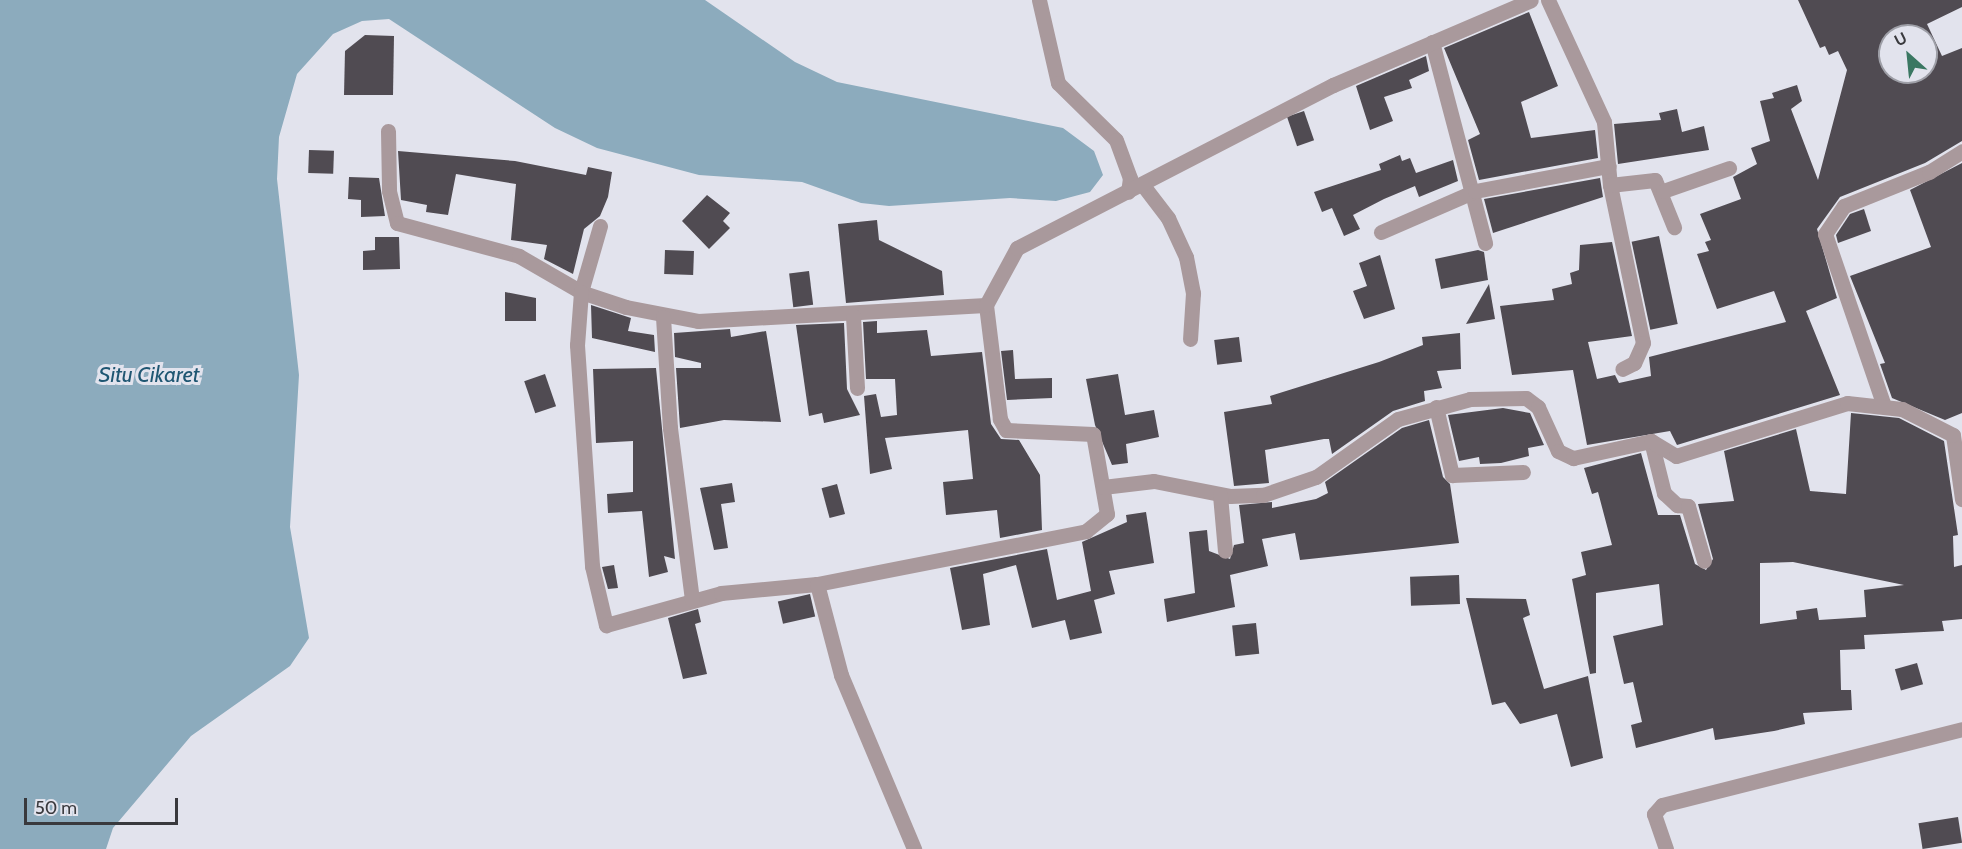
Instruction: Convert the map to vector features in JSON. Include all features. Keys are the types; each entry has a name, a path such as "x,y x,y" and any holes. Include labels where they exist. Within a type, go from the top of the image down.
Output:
{"street":[{"path":"1040,0 1058,83 1116,140 1135,188 1168,218 1186,258 1193,293 1190,339"},
{"path":"600,226 581,292 577,345 592,566 603,616 613,627 692,600 744,588 817,584 1086,531 1107,514 1093,434 1040,434 1002,426 986,305 1008,262 1027,238 1135,188 1333,85 1531,0"},
{"path":"1548,0 1591,88 1604,122 1610,185 1642,343 1634,363 1622,369"},
{"path":"1432,42 1475,191 1485,243"},
{"path":"388,131 389,191 397,223 519,256 581,292 663,317 853,316 986,305"},
{"path":"1884,406 1825,234 1844,206 1929,172 1962,151"},
{"path":"1381,232 1475,191 1609,166"},
{"path":"1663,191 1729,168"},
{"path":"1610,185 1645,179 1655,180 1663,191 1674,227"},
{"path":"853,316 857,388"},
{"path":"663,317 670,428 692,600"},
{"path":"1103,488 1154,481 1220,495 1263,495 1292,488 1398,418 1470,399 1526,398 1538,406 1558,451 1573,458 1651,441 1676,456 1848,403 1884,406 1926,419 1958,433 1962,499"},
{"path":"1436,407 1452,475 1522,472"},
{"path":"1651,441 1664,493 1677,506 1688,506 1704,561"},
{"path":"1220,495 1225,551"},
{"path":"817,584 841,675 914,849"},
{"path":"1666,849 1654,814 1662,805 1962,729"}],"water":[{"name":"Situ Cikaret","path":"0,0 705,0 795,62 837,82 1063,128 1094,151 1103,175 1090,192 1056,201 1010,198 889,206 861,203 802,182 699,175 597,148 555,128 389,19 362,21 333,34 297,74 279,137 277,179 299,375 290,527 309,638 290,666 191,736 113,828 106,849 0,849"}],"building":[{"path":"1798,0 1962,0 1962,7 1927,24 1878,24 1878,84 1938,84 1938,47 1942,56 1962,48 1962,141 1925,163 1840,197 1817,229 1837,298 1806,311 1840,395 1677,445 1670,431 1587,445 1573,370 1512,375 1500,306 1554,300 1552,289 1572,284 1570,273 1579,270 1580,245 1612,242 1632,336 1588,342 1597,379 1615,375 1619,383 1651,376 1649,357 1786,322 1774,291 1717,309 1697,254 1709,251 1705,242 1711,240 1700,214 1741,199 1733,177 1757,164 1751,148 1770,141 1760,101 1774,98 1772,93 1797,85 1802,101 1791,109 1818,180 1847,70 1838,51 1829,55 1825,46 1820,48"},
{"path":"1529,12 1558,86 1521,102 1531,138 1595,130 1598,158 1479,180 1468,140 1480,134 1444,48"},
{"path":"365,35 394,36 393,95 344,95 345,51"},
{"path":"1426,56 1429,71 1409,80 1412,88 1384,97 1393,121 1370,130 1356,86"},
{"path":"1677,109 1682,132 1704,126 1709,150 1618,164 1614,124 1661,120 1659,113"},
{"path":"1304,111 1314,140 1297,146 1287,117"},
{"path":"309,150 334,151 333,174 308,173"},
{"path":"398,151 515,161 586,175 588,167 612,172 608,197 600,216 584,229 573,274 544,259 547,245 511,240 516,184 456,174 448,215 426,212 427,205 401,200"},
{"path":"1400,155 1402,161 1410,158 1416,173 1453,160 1458,181 1419,197 1415,186 1384,199 1353,215 1360,229 1344,236 1332,208 1322,212 1314,192 1381,170 1379,164"},
{"path":"1962,163 1962,413 1945,420 1892,398 1880,364 1885,363 1850,276 1931,247 1910,190"},
{"path":"349,177 379,178 385,216 361,217 361,200 348,199"},
{"path":"1600,178 1603,197 1493,233 1484,199"},
{"path":"707,195 730,213 723,221 730,228 709,249 682,221"},
{"path":"1864,209 1871,231 1838,243 1836,235 1850,214"},
{"path":"877,220 879,240 942,271 944,295 846,303 838,224"},
{"path":"1659,236 1678,324 1650,330 1632,242"},
{"path":"375,237 399,237 400,269 363,270 363,251 375,250"},
{"path":"665,250 694,251 693,275 664,274"},
{"path":"1478,250 1484,252 1488,280 1441,289 1435,259"},
{"path":"1380,255 1395,309 1364,319 1353,291 1367,286 1359,263"},
{"path":"809,271 813,305 793,307 789,273"},
{"path":"1489,284 1495,319 1466,324"},
{"path":"505,292 536,298 536,321 505,321"},
{"path":"591,305 631,318 628,331 654,335 655,352 592,338"},
{"path":"877,321 877,333 927,330 931,356 982,352 991,424 1001,439 1019,440 1040,475 1042,530 1000,538 997,510 946,515 943,482 973,479 968,430 885,438 892,469 870,474 864,396 876,394 881,417 897,415 895,379 866,379 863,322"},
{"path":"844,323 847,389 860,415 824,423 822,413 809,416 796,325"},
{"path":"730,329 731,337 766,331 781,422 724,420 680,428 676,368 701,368 701,363 675,357 674,333"},
{"path":"1460,333 1461,369 1437,371 1442,388 1424,391 1425,401 1393,411 1332,454 1329,439 1265,450 1269,483 1234,486 1224,412 1272,404 1270,396 1379,362 1423,345 1422,337"},
{"path":"1239,337 1242,362 1217,365 1214,340"},
{"path":"1013,350 1015,379 1052,378 1052,398 1007,400 1001,351"},
{"path":"656,368 675,559 664,556 668,572 649,577 642,511 608,513 607,494 633,492 633,441 596,443 593,369"},
{"path":"545,374 556,406 535,413 524,381"},
{"path":"1118,374 1125,415 1154,410 1159,437 1126,444 1128,463 1112,465 1095,425 1086,379"},
{"path":"1503,408 1530,413 1544,445 1528,448 1529,456 1501,463 1480,464 1479,457 1459,461 1448,415"},
{"path":"1851,413 1899,418 1944,441 1958,535 1953,536 1954,567 1962,565 1962,619 1942,621 1944,631 1864,635 1865,649 1840,650 1841,690 1851,690 1852,710 1803,713 1805,724 1774,731 1715,740 1713,728 1636,748 1631,725 1642,722 1633,682 1624,684 1613,636 1663,625 1659,584 1596,593 1596,673 1590,674 1572,579 1586,575 1581,552 1612,545 1598,492 1592,494 1584,468 1641,453 1658,515 1680,515 1695,564 1706,570 1713,559 1698,504 1734,501 1724,451 1796,429 1810,491 1846,494","holes":["1793,562 1904,585 1864,590 1866,617 1819,620 1817,608 1796,611 1797,619 1760,624 1760,563"]},
{"path":"1429,420 1443,477 1450,484 1459,543 1300,560 1295,533 1262,539 1268,566 1230,575 1235,607 1167,622 1164,599 1195,593 1189,532 1207,530 1209,551 1230,559 1234,545 1244,543 1239,505 1272,502 1272,508 1316,499 1328,493 1325,482 1402,428"},
{"path":"732,483 735,502 721,504 728,548 714,550 700,488"},
{"path":"837,484 845,514 830,518 822,488"},
{"path":"1146,512 1154,563 1109,571 1115,594 1094,600 1102,633 1070,640 1065,620 1032,628 1016,565 983,574 990,625 962,630 950,568 1047,549 1057,600 1091,591 1082,542 1127,522 1126,515"},
{"path":"614,565 618,588 608,589 602,567"},
{"path":"1459,575 1460,604 1411,606 1410,577"},
{"path":"810,594 815,616 783,624 778,601"},
{"path":"1466,598 1526,599 1530,615 1523,618 1544,689 1588,676 1603,758 1571,767 1557,714 1520,724 1505,702 1492,705"},
{"path":"698,609 701,622 695,624 707,674 683,679 668,618"},
{"path":"1256,623 1259,654 1235,656 1232,626"},
{"path":"1917,663 1923,684 1901,690 1895,669"},
{"path":"1958,817 1962,843 1923,849 1918,823"}]}
